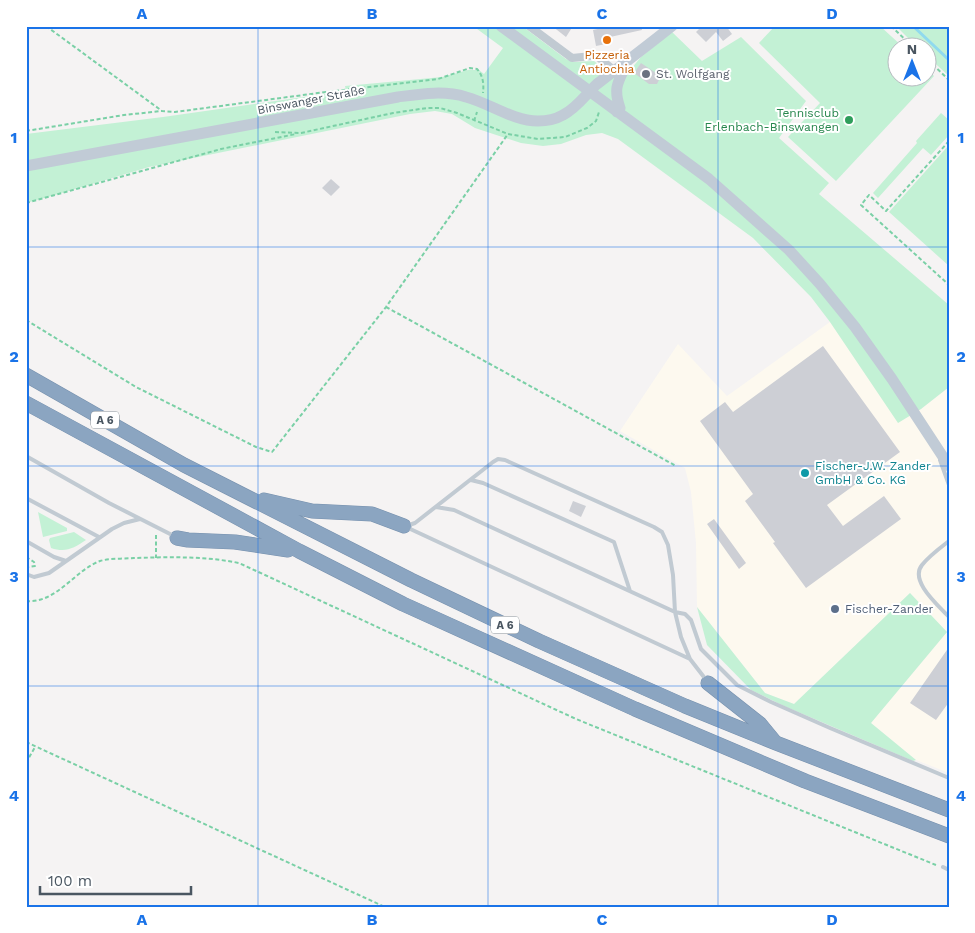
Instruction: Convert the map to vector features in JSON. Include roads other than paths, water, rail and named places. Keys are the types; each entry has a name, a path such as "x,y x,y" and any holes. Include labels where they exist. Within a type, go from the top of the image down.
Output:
{"highway":[{"name":"A 6","path":"26,375 184,465 411,580 539,641 684,706 949,810"},
{"name":"A 6","path":"26,403 299,551 403,604 635,709 805,781 949,836"},
{"path":"241,494 312,511 372,514 404,526"},
{"path":"177,538 235,542 299,551"},
{"path":"708,684 760,724 776,743"}],"main road":[{"path":"501,26 709,179 789,250 855,327 892,379 949,466"},
{"name":"Binswanger Straße","path":"26,166 398,97 442,94 463,96 536,121 550,119 563,115 572,109 589,91 672,26"},
{"path":"617,112 620,108 616,86 628,61"}],"street":[{"path":"528,26 572,58 598,57 615,71"}],"lane":[{"path":"933,444 949,485"},
{"path":"26,456 177,538"},
{"path":"404,526 415,523 493,462 505,460 662,532 668,545 678,627 690,659 708,684"},
{"path":"471,480 483,483 614,542 631,592"},
{"path":"26,498 99,537"},
{"path":"436,507 454,510 675,612 685,614 691,620 701,650 737,685 830,728 949,778"},
{"path":"26,574 34,577 49,573 99,537 124,523 140,519"},
{"path":"404,526 690,659"},
{"path":"944,545 949,536"},
{"path":"26,541 54,557 66,561"},
{"path":"949,541 921,566 918,573 920,582 928,596 949,617"},
{"path":"943,867 949,870"}],"waterway":[{"path":"913,26 949,60"}],"place":[{"name":"Pizzeria Antiochia","path":"607,40"},
{"name":"St. Wolfgang","path":"646,74"},
{"name":"Tennisclub Erlenbach-Binswangen","path":"849,120"},
{"name":"Fischer-J.W. Zander GmbH & Co. KG","path":"805,473"},
{"name":"Fischer-Zander","path":"835,609"}]}
